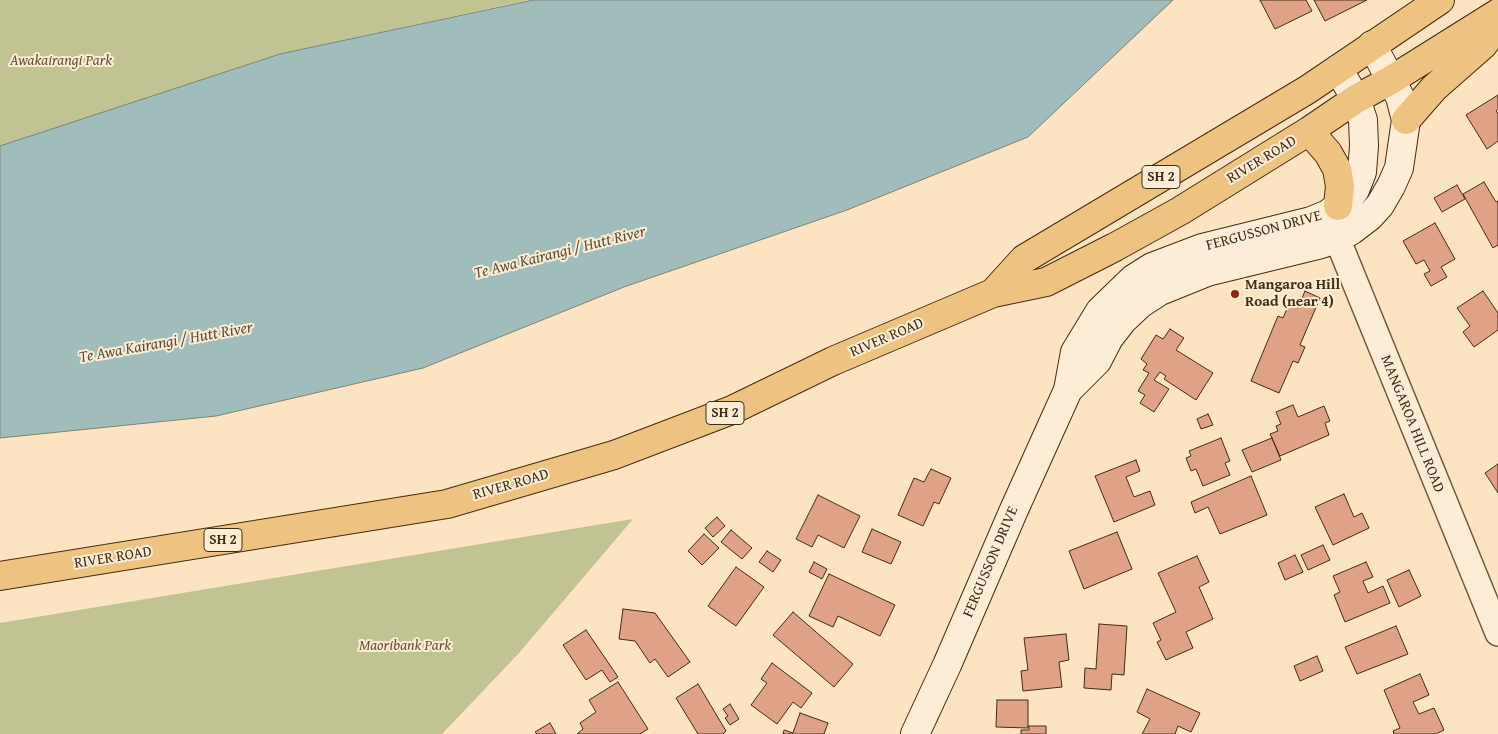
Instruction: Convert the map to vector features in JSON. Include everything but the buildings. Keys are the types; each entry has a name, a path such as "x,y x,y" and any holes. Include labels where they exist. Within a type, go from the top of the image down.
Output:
{"highway":[{"name":"SH 2","path":"1338,69 1440,0"},
{"name":"SH 2","path":"1391,80 1498,13"},
{"path":"1406,120 1434,88 1483,45 1498,25"},
{"name":"RIVER ROAD","path":"993,293 1024,259 1307,90 1338,69"},
{"name":"RIVER ROAD","path":"0,576 447,504 614,455 732,410 833,361 993,293 1046,282 1180,211 1310,131 1356,99 1391,80"},
{"path":"1310,131 1328,153 1337,169 1340,186 1334,220"}],"main road":[{"name":"FERGUSSON DRIVE","path":"915,734 948,665 1012,512 1068,390 1075,352 1100,311 1133,279 1152,267 1202,248 1311,221 1334,220 1352,230 1369,217 1384,199 1399,168 1406,120 1400,97 1372,45"},
{"name":"FERGUSSON DRIVE","path":"1334,220 1355,190 1362,172 1364,146 1363,120 1356,99 1338,69"}],"street":[{"name":"MANGAROA HILL ROAD","path":"1334,220 1498,633"}],"green space":[{"name":"Awakairangi Park","path":"0,0 528,0 280,54 0,146"},
{"name":"Maoribank Park","path":"633,519 519,653 442,734 0,734 0,623"}],"water":[{"name":"Te Awa Kairangi / Hutt River","path":"533,0 1173,0 1028,137 847,210 624,287 423,368 216,416 0,438 0,146 280,54"}],"place":[{"name":"Mangaroa Hill Road (near 4)","path":"1235,294"}]}
